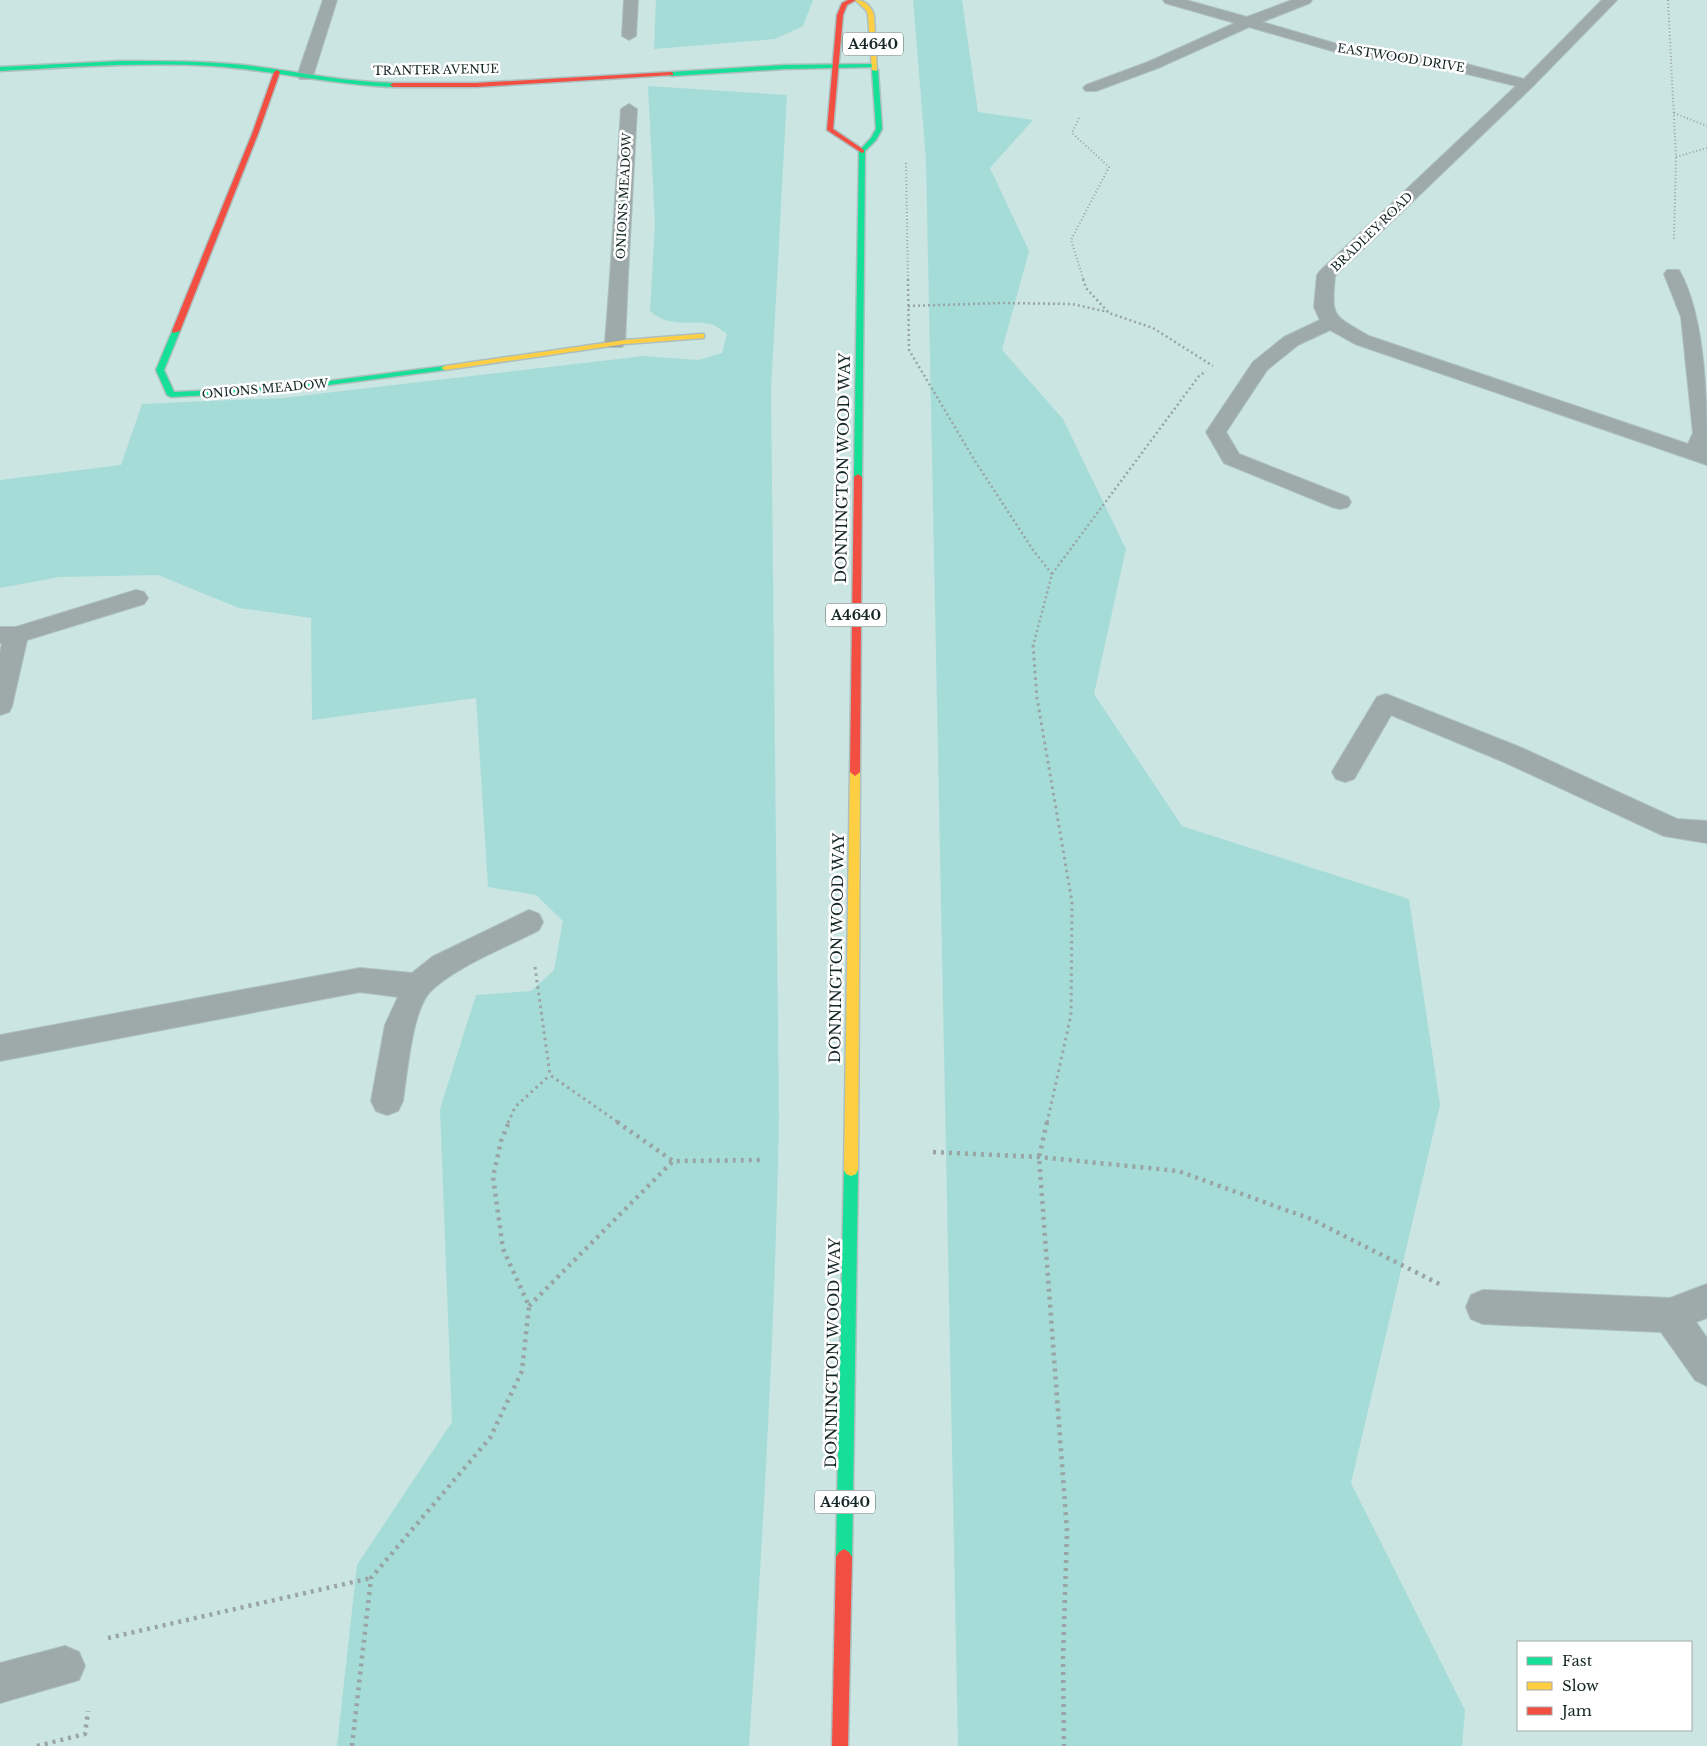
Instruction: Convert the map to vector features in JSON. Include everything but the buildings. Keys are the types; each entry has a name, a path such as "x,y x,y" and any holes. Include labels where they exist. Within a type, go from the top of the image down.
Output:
{"main road":[{"path":"853,0 844,4 841,10 834,66 830,130 862,151"},
{"name":"A4640","path":"858,0 869,9 871,15 879,129 874,139 862,151"},
{"name":"TRANTER AVENUE","path":"0,69 154,61 243,66 362,85 476,85 717,70 874,66"},
{"name":"ONIONS MEADOW","path":"277,72 255,134 160,370 171,395 222,395 378,379 615,343 701,336"},
{"name":"DONNINGTON WOOD WAY","path":"840,1746 850,1268 862,151"}],"street":[{"path":"305,76 330,0"},
{"path":"629,36 631,0"},
{"name":"EASTWOOD DRIVE","path":"1170,0 1343,50 1447,64 1526,84"},
{"path":"1091,88 1153,65 1248,22 1306,0"},
{"name":"BRADLEY ROAD","path":"1331,322 1322,307 1326,276 1526,84 1610,0"},
{"name":"ONIONS MEADOW","path":"615,343 629,109"},
{"path":"1340,502 1231,458 1216,432 1260,366 1290,341 1331,322 1362,340 1701,455 1703,433 1698,318 1673,274"},
{"path":"0,706 8,635 136,598"},
{"path":"1345,772 1386,703 1512,755 1673,829 1707,832"},
{"path":"387,1101 400,1025 417,986 442,966 529,922"},
{"path":"0,1048 360,980 417,986"},
{"path":"1483,1307 1670,1315 1707,1301"},
{"path":"1670,1315 1707,1368"},
{"path":"0,1683 65,1666"}],"path":[{"path":"1668,0 1676,157 1673,274"},
{"path":"1091,88 1072,133 1109,167 1071,240 1086,288 1109,312"},
{"path":"1674,113 1707,126"},
{"path":"1676,157 1707,148"},
{"path":"906,160 909,350 974,461 1033,550 1052,574"},
{"path":"908,306 1002,303 1072,304 1109,312 1152,328 1214,366 1198,376 1052,574 1033,644 1037,698 1072,902 1071,1015 1039,1157 1067,1531 1063,1658 1064,1746"},
{"path":"529,922 550,1075 673,1161 763,1160"},
{"path":"352,1746 371,1578 490,1438 522,1371 529,1306 503,1249 493,1177 501,1141 516,1107 550,1075"},
{"path":"933,1152 1039,1157 1178,1171 1311,1219 1483,1307"},
{"path":"529,1306 673,1161"},
{"path":"105,1638 371,1578"},
{"path":"38,1746 85,1734 88,1706"}],"shaded area":[{"path":"656,0 813,0 803,26 775,39 654,49"},
{"path":"913,0 962,0 978,112 1033,120 990,168 1029,251 1002,350 1063,419 1126,549 1094,694 1182,826 1409,899 1440,1105 1351,1483 1465,1710 1462,1746 958,1746 926,160"},
{"path":"648,86 787,95 771,390 779,1118 768,1432 749,1746 337,1746 357,1565 452,1422 440,1109 476,995 531,991 554,970 563,921 536,895 488,887 476,698 312,720 311,618 239,608 158,575 59,577 0,588 0,480 121,465 142,404 282,398 644,356 698,360 722,353 727,334 717,327 701,323 672,322 658,317 650,311 655,224"}],"traffic: fast":[{"path":"0,69 121,63 213,64 262,69 336,81 393,85"},
{"path":"671,74 785,67 874,66"},
{"path":"858,477 862,151 874,139 879,129 875,70"},
{"path":"176,331 160,370 171,395 282,389 445,368"},
{"path":"844,1557 851,1170"}],"traffic: slow":[{"path":"858,0 869,9 871,15 875,70"},
{"path":"445,368 625,342 701,336"},
{"path":"851,1170 855,772"}],"traffic: jam":[{"path":"853,0 844,4 840,15 830,130 862,151"},
{"path":"176,331 255,134 277,72"},
{"path":"393,85 476,85 671,74"},
{"path":"855,772 858,477"},
{"path":"840,1746 844,1557"}]}
